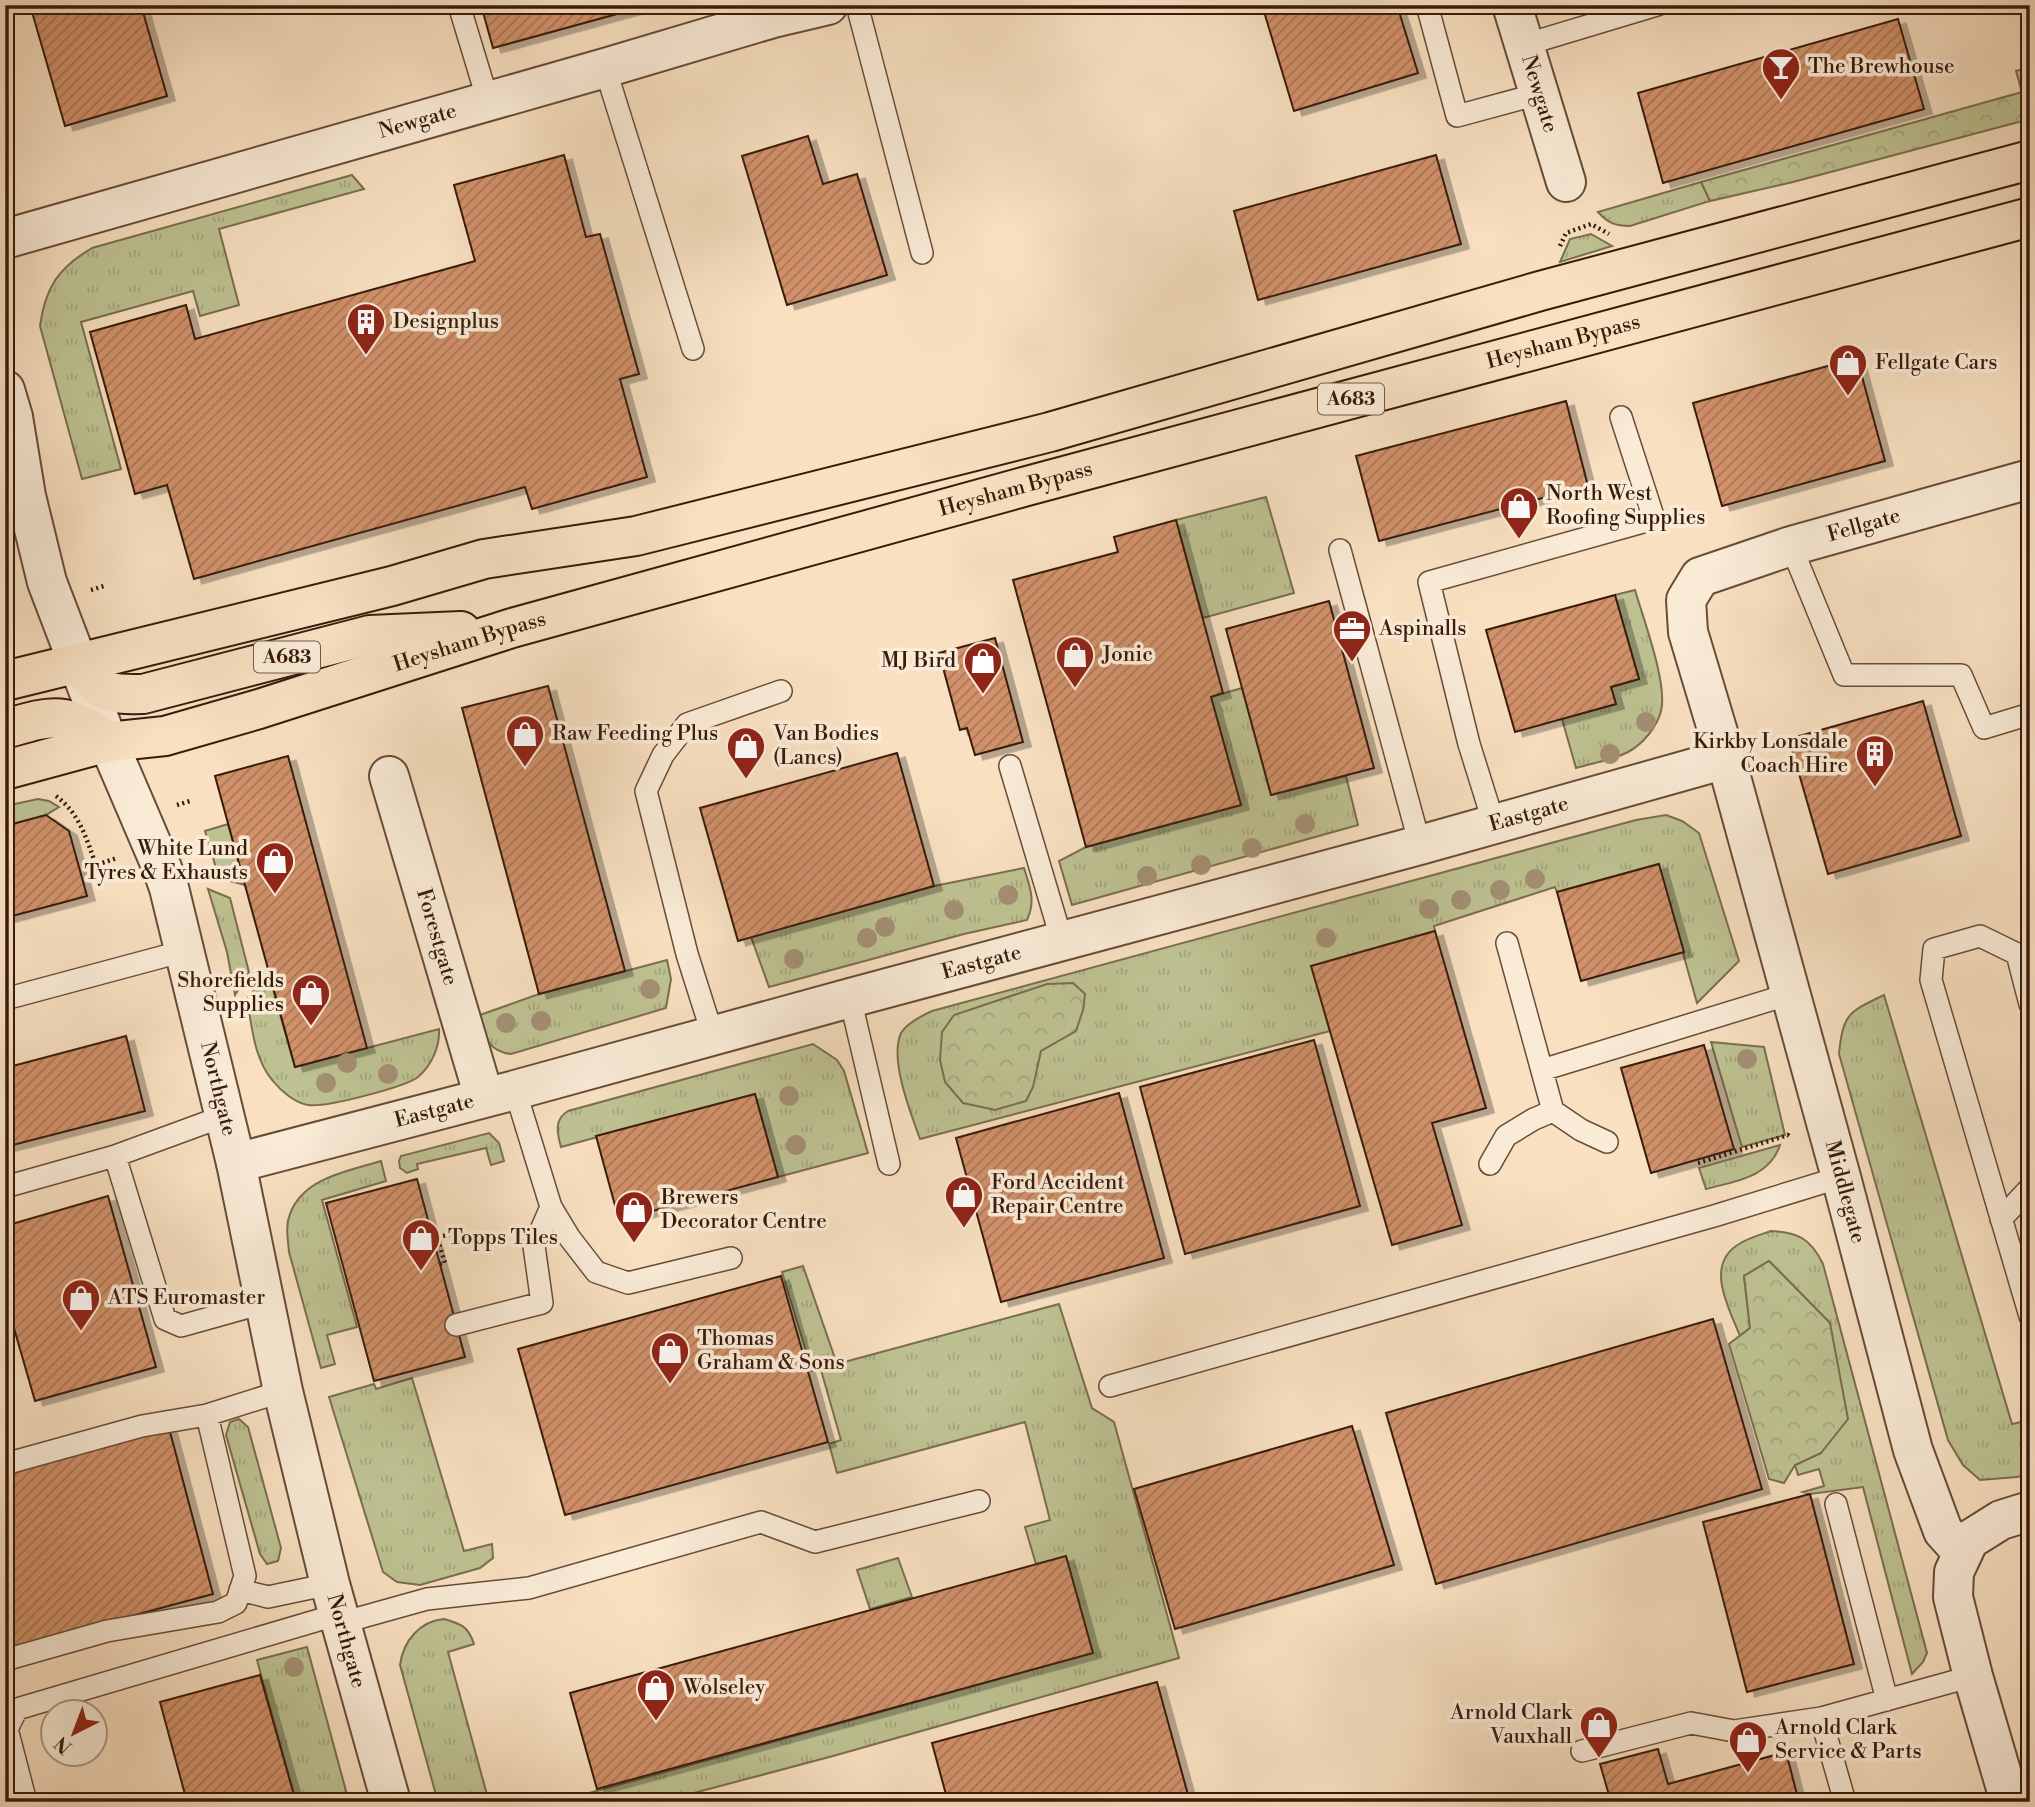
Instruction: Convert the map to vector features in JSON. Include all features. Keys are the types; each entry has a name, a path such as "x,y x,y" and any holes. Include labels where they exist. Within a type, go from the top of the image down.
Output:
{"highway":[{"name":"A683","path":"5,681 392,586 485,559 636,536 1050,432 1540,291 2030,159"},
{"name":"Heysham Bypass","path":"5,770 108,742 165,736 259,709 512,628 2030,217"},
{"name":"A683","path":"77,664 98,688 117,695 143,694 370,635 512,628"},
{"path":"5,729 52,717 70,719 87,726 108,742"}],"street":[{"name":"Newgate","path":"5,239 605,68 772,11 828,5"},
{"name":"Newgate","path":"1512,5 1566,182"},
{"name":"Northgate","path":"5,390 13,417 16,498 77,664 162,867 236,1163 283,1391 337,1607 391,1802"},
{"name":"Fellgate","path":"1700,577 1791,545 2030,479"},
{"name":"Middlegate","path":"1700,577 1686,600 1688,632 1842,1177 1913,1450 1943,1531 1962,1552"},
{"name":"Eastgate","path":"236,1163 1420,845 1726,759"},
{"name":"Forestgate","path":"389,776 500,1094"},
{"path":"2010,1802 1953,1597 1954,1572 1969,1540 2001,1520 2030,1511"}],"lane":[{"path":"459,5 488,101"},
{"path":"857,5 922,253"},
{"path":"1427,5 1457,116 1538,94"},
{"path":"1524,45 1657,5"},
{"path":"605,68 693,349"},
{"path":"1494,824 1469,744 1429,582 1654,519 1622,417"},
{"path":"1791,545 1844,675 1961,674 1984,728 2030,714"},
{"path":"1340,550 1420,845"},
{"path":"713,1036 687,954 646,791 663,755 687,724 781,691"},
{"path":"1010,766 1062,941"},
{"path":"2030,1004 2017,954 1980,936 1934,949 1931,980 2030,1316"},
{"path":"1507,943 1553,1111 1581,1130 1607,1142"},
{"path":"5,999 184,951"},
{"path":"1542,1070 1790,994"},
{"path":"850,998 889,1164"},
{"path":"500,1094 551,1207 569,1237 596,1272 628,1283 731,1258"},
{"path":"1490,1164 1506,1136 1553,1111"},
{"path":"5,1187 115,1156 224,1116"},
{"path":"115,1156 165,1319 181,1326 263,1303"},
{"path":"1110,1386 1700,1220 1842,1177"},
{"path":"2001,1219 2030,1188"},
{"path":"456,1325 542,1303 534,1246 551,1207"},
{"path":"5,1464 142,1426 207,1415 283,1391"},
{"path":"5,1660 107,1631 218,1612 236,1603 245,1576 207,1415"},
{"path":"26,1802 7,1729 17,1709 337,1607 529,1588 761,1522 816,1542 979,1501"},
{"path":"1836,1504 1887,1700"},
{"path":"240,1590 337,1607"},
{"path":"1582,1751 1691,1723 1734,1731 1821,1718 1973,1676"},
{"path":"1821,1718 1845,1802"}],"path":[{"path":"1698,1163 1788,1135"},
{"path":"440,1264 445,1263 437,1237 455,1234"}],"green space":[{"path":"2030,67 2030,119 1793,182 1710,201 1701,182 2022,92 2016,71"},
{"path":"352,175 364,189 219,229 239,305 200,316 193,291 81,322 121,469 82,479 40,326 45,301 62,271 92,248"},
{"path":"1701,182 1710,201 1630,226 1612,223 1598,212"},
{"path":"1591,234 1612,246 1560,262 1570,239"},
{"path":"1266,497 1294,593 1203,618 1176,520"},
{"path":"1635,590 1658,668 1661,711 1649,734 1634,749 1576,768 1562,719 1616,704 1611,687 1639,679 1615,595"},
{"path":"1242,688 1271,795 1346,776 1358,825 1072,905 1059,861 1086,847 1241,805 1211,697"},
{"path":"38,799 59,807 46,815 5,826 5,806"},
{"path":"1666,815 1682,821 1699,833 1739,961 1697,1003 1658,864 1557,892 1555,887 1434,926 1435,931 1312,966 1330,1031 920,1139 899,1071 898,1044 901,1033 907,1026 932,1011 1636,820"},
{"path":"228,824 245,885 219,878 205,831"},
{"path":"1024,868 1032,900 1027,920 964,934 769,987 751,937 934,886"},
{"path":"208,889 230,898 249,972 235,995 227,952"},
{"path":"667,960 671,979 666,1008 511,1054 496,1050 488,1041 480,1015 539,994"},
{"path":"268,972 295,1067 439,1029 438,1042 431,1061 418,1077 382,1091 317,1105 298,1102 273,1081 262,1063 255,1042 247,999"},
{"path":"1073,983 1085,994 1076,1031 1041,1051 1033,1087 1026,1101 995,1110 963,1103 945,1082 940,1060 942,1032 954,1015 1047,984"},
{"path":"1884,995 2012,1424 2030,1420 2030,1474 1980,1480 1963,1465 1948,1440 1839,1054 1843,1030 1850,1016 1855,1010"},
{"path":"1711,1042 1764,1047 1785,1135 1742,1147"},
{"path":"813,1044 837,1060 844,1071 868,1153 778,1177 755,1094 561,1147 559,1122 568,1111"},
{"path":"489,1133 499,1143 504,1161 491,1165 486,1148 417,1164 418,1169 407,1173 400,1168 401,1156"},
{"path":"1780,1145 1768,1165 1759,1171 1706,1189 1699,1168"},
{"path":"381,1161 386,1181 322,1200 357,1327 327,1335 335,1364 321,1368 289,1252 288,1219 296,1202 316,1184"},
{"path":"1771,1231 1803,1238 1814,1248 1823,1264 1927,1653 1912,1674 1863,1487 1810,1494 1803,1492 1824,1486 1819,1469 1798,1475 1795,1465 1821,1453 1830,1323 1769,1261 1744,1276 1750,1328 1740,1336 1726,1300 1721,1275 1723,1263 1729,1253 1743,1242"},
{"path":"1769,1261 1830,1323 1848,1419 1821,1453 1795,1465 1784,1483 1769,1479 1729,1344 1750,1328 1744,1276"},
{"path":"803,1266 837,1364 1059,1304 1092,1408 1114,1422 1179,1658 660,1802 557,1802 1092,1653 1066,1557 1036,1564 1025,1527 1050,1520 1025,1422 837,1473 829,1444 841,1440 821,1370 812,1371 782,1272"},
{"path":"412,1378 464,1551 492,1544 493,1558 480,1568 420,1585 397,1582 383,1572 329,1397 374,1384 376,1389"},
{"path":"239,1419 248,1427 281,1548 278,1561 267,1564 260,1554 226,1435 230,1422"},
{"path":"898,1558 912,1597 870,1609 857,1570"},
{"path":"444,1619 463,1627 474,1644 448,1652 489,1802 438,1802 400,1665 405,1648 414,1634 427,1624"},
{"path":"307,1647 349,1802 296,1802 257,1660"}],"building":[{"path":"30,5 141,5 167,96 65,126"},
{"path":"481,5 650,5 493,48"},
{"path":"1262,5 1397,5 1418,73 1294,111"},
{"name":"The Brewhouse","path":"1898,19 1924,109 1663,183 1638,93"},
{"path":"808,136 823,184 857,174 887,275 787,305 742,156"},
{"name":"Designplus","path":"564,155 586,237 600,234 639,374 620,379 647,477 532,509 525,487 194,579 167,485 135,494 90,332 186,305 195,339 475,261 454,185"},
{"path":"1436,155 1461,244 1258,300 1234,211"},
{"path":"1857,358 1885,461 1722,506 1693,403"},
{"path":"1566,401 1588,486 1379,541 1356,456"},
{"path":"1176,520 1223,693 1211,697 1241,805 1086,847 1013,580 1118,552 1114,537"},
{"path":"1615,595 1639,679 1611,687 1616,704 1515,732 1486,630"},
{"path":"1329,601 1374,768 1271,795 1226,629"},
{"path":"995,638 1023,742 975,755 967,728 960,730 939,653"},
{"path":"548,686 625,971 539,994 462,708"},
{"name":"Kirkby Lonsdale Coach Hire","path":"1923,701 1961,836 1828,874 1789,739"},
{"path":"897,753 934,886 738,941 700,808"},
{"path":"288,756 367,1048 295,1067 215,776"},
{"path":"46,815 69,831 87,896 5,918 5,826"},
{"path":"1659,864 1684,952 1581,981 1557,892"},
{"path":"1435,931 1486,1108 1432,1123 1462,1225 1392,1245 1311,966"},
{"path":"126,1036 145,1111 5,1147 5,1068"},
{"path":"1314,1040 1360,1206 1185,1254 1140,1087"},
{"path":"1704,1045 1734,1149 1651,1173 1621,1068"},
{"path":"1119,1093 1164,1258 1001,1302 956,1138"},
{"path":"755,1094 778,1177 619,1220 596,1136"},
{"path":"417,1179 465,1357 374,1381 326,1203"},
{"name":"ATS Euromaster","path":"108,1196 156,1367 35,1401 5,1297 5,1226"},
{"name":"Thomas Graham & Sons","path":"781,1276 828,1442 565,1515 518,1349"},
{"path":"1713,1319 1762,1489 1436,1584 1386,1413"},
{"path":"1352,1426 1394,1565 1175,1629 1134,1489"},
{"path":"169,1428 213,1594 5,1650 5,1472"},
{"path":"1810,1494 1854,1664 1747,1692 1703,1522"},
{"path":"1066,1556 1093,1653 597,1789 570,1693"},
{"path":"260,1675 296,1802 187,1802 160,1702"},
{"path":"1157,1682 1190,1802 948,1802 932,1743"},
{"name":"Arnold Clark Service & Parts","path":"1658,1749 1668,1784 1786,1752 1799,1802 1611,1802 1600,1764"}],"place":[{"name":"The Brewhouse","path":"1781,101"},
{"name":"Designplus","path":"366,356"},
{"name":"Fellgate Cars","path":"1848,397"},
{"name":"North West Roofing Supplies","path":"1519,540"},
{"name":"Aspinalls","path":"1352,663"},
{"name":"Jonic","path":"1075,689"},
{"name":"MJ Bird","path":"983,695"},
{"name":"Raw Feeding Plus","path":"525,768"},
{"name":"Van Bodies (Lancs)","path":"746,780"},
{"name":"Kirkby Lonsdale Coach Hire","path":"1875,788"},
{"name":"White Lund Tyres & Exhausts","path":"275,895"},
{"name":"Shorefields Supplies","path":"311,1027"},
{"name":"Ford Accident Repair Centre","path":"964,1229"},
{"name":"Brewers Decorator Centre","path":"634,1244"},
{"name":"Topps Tiles","path":"421,1272"},
{"name":"ATS Euromaster","path":"81,1332"},
{"name":"Thomas Graham & Sons","path":"670,1385"},
{"name":"Wolseley","path":"656,1722"},
{"name":"Arnold Clark Vauxhall","path":"1599,1759"},
{"name":"Arnold Clark Service & Parts","path":"1748,1774"}]}
